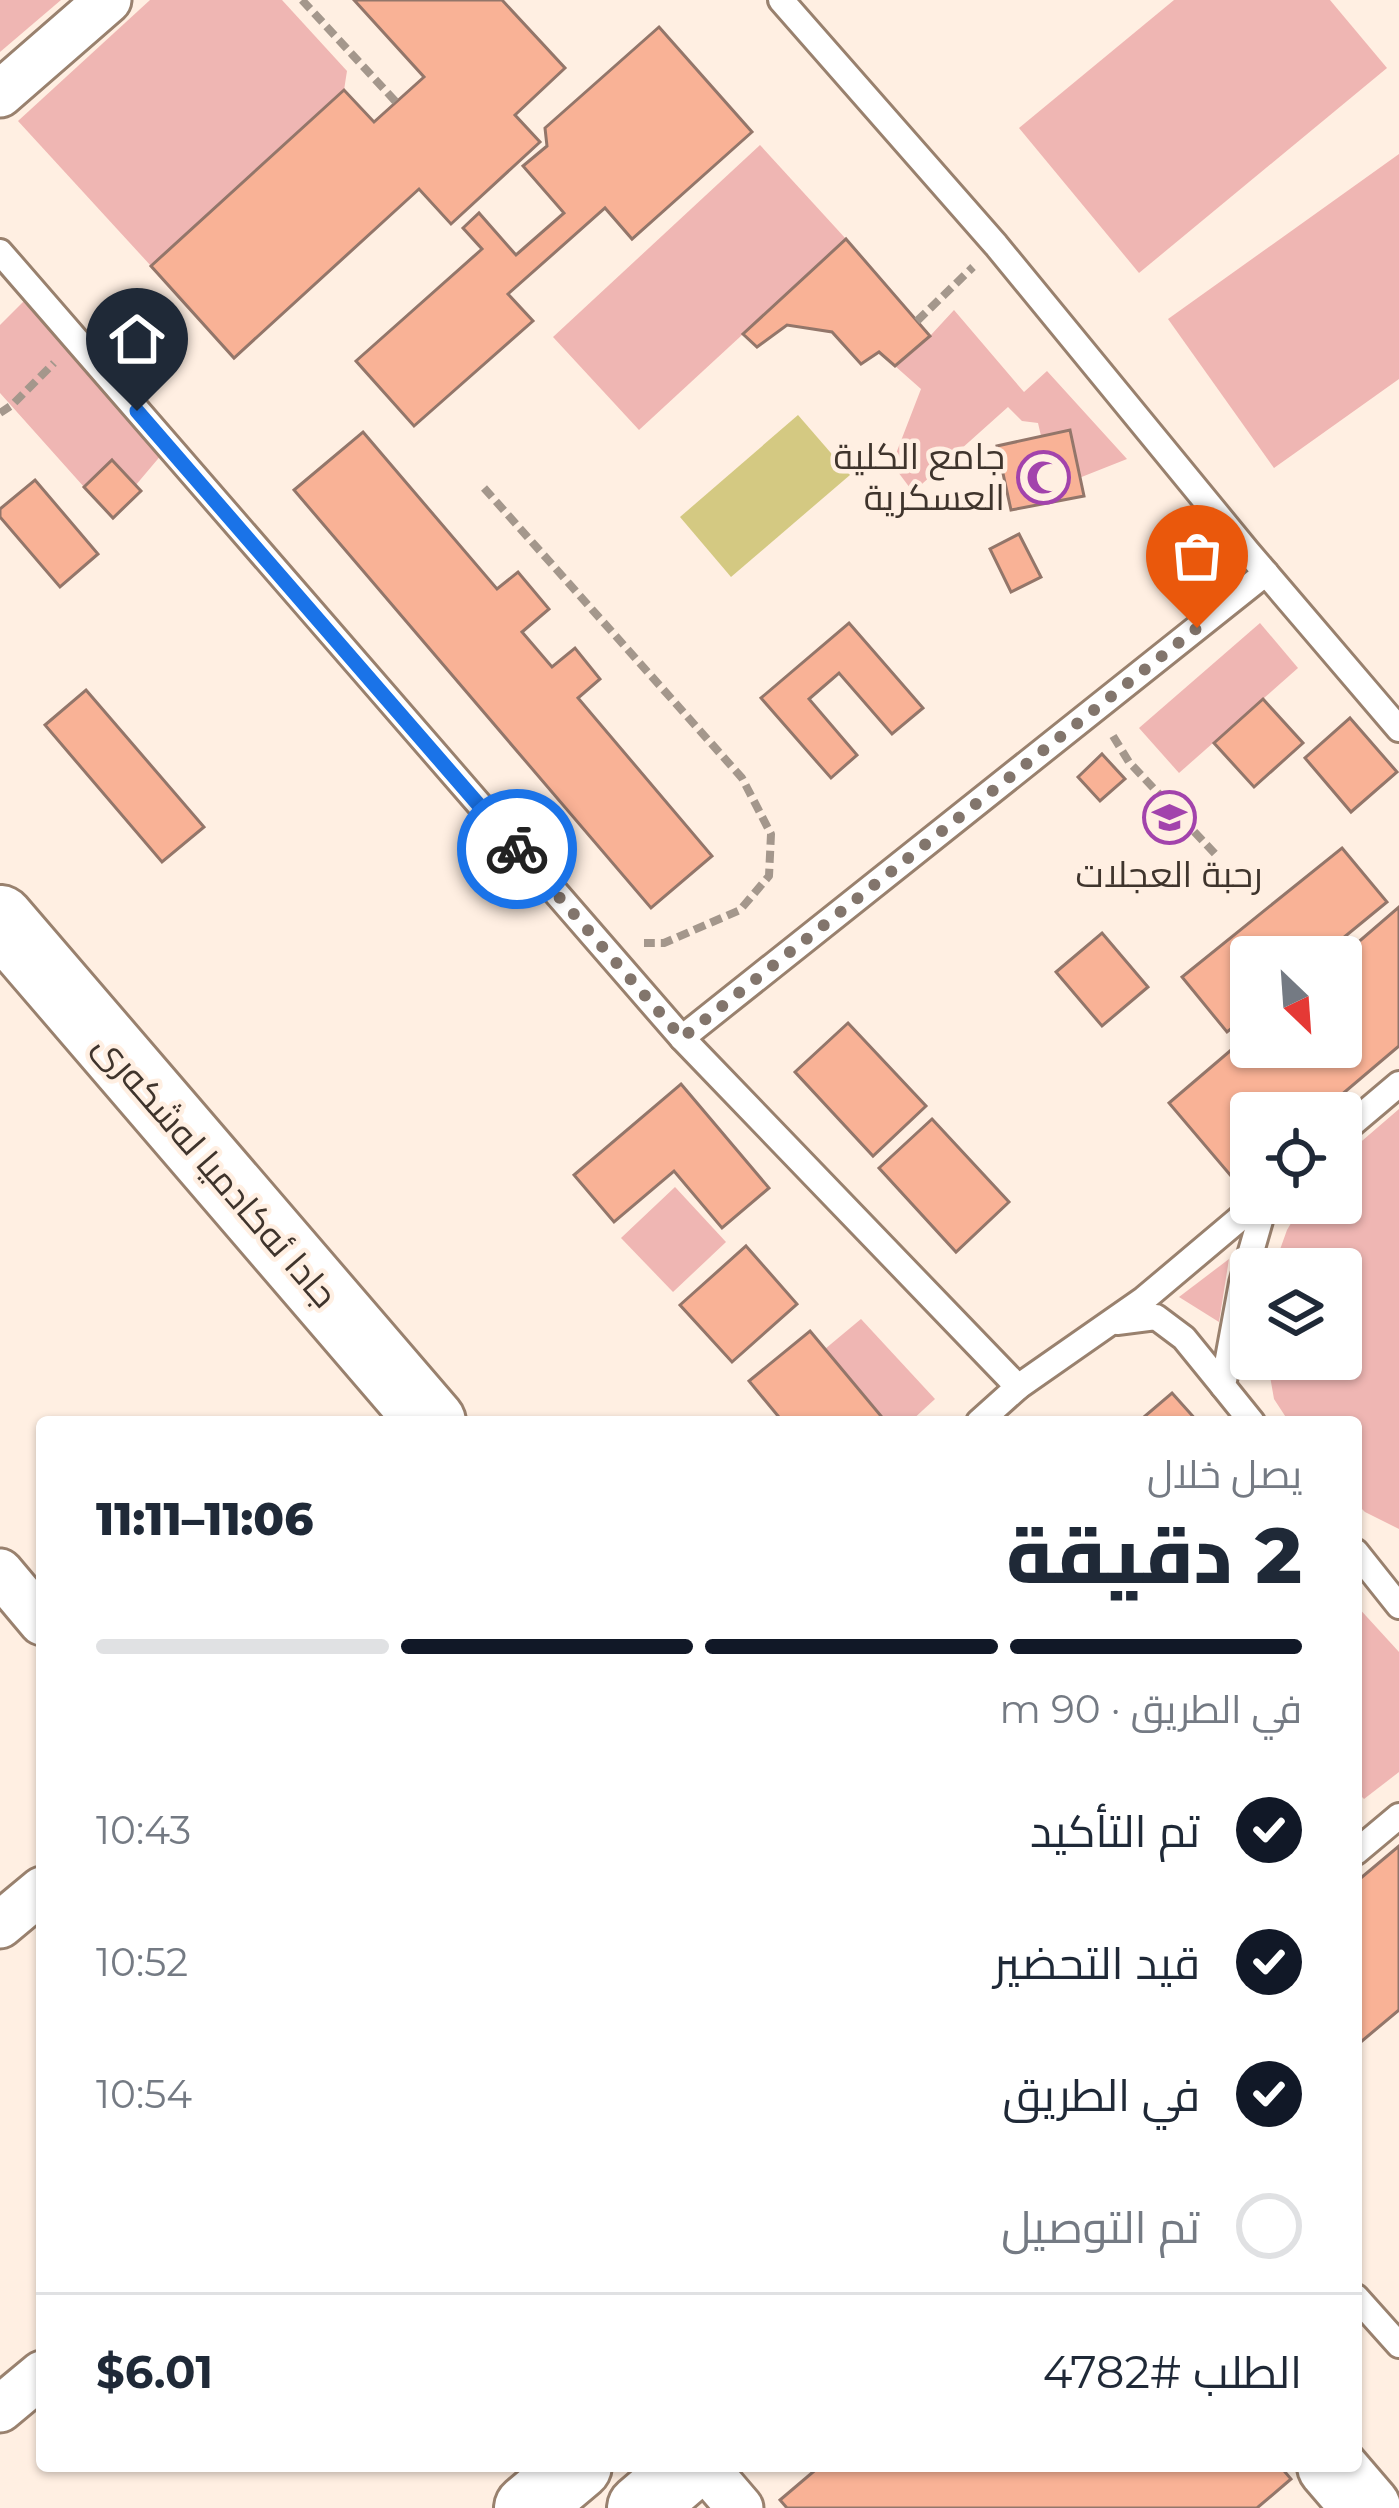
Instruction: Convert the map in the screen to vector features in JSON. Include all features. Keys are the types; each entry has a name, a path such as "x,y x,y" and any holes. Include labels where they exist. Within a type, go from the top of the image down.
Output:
{"main road":[{"name":"جادا ئه‌كادميا له‌شكه‌رى","path":"0,919 427,1416"},
{"path":"528,2508 571,2472"},
{"path":"641,2508 683,2472"},
{"path":"1336,2472 1366,2508"}],"street":[{"path":"0,94 108,0"},
{"path":"0,1572 36,1615"},
{"path":"0,1924 36,1895"},
{"path":"0,2409 36,2379"},
{"path":"709,2472 740,2508"}],"lane":[{"path":"781,0 996,245 1399,729"},
{"path":"0,252 682,1038 1018,1387"},
{"path":"682,1038 1266,573"},
{"path":"1362,1115 1399,1084"},
{"path":"986,1416 1018,1387 1144,1300 1236,1224"},
{"path":"1223,1386 1256,1224"},
{"path":"1109,1324 1156,1317 1184,1338 1247,1416"},
{"path":"1362,1560 1399,1606"},
{"path":"1362,1847 1399,1816"},
{"path":"1362,2303 1399,2345"}],"path":[{"path":"302,0 396,101"},
{"path":"917,321 996,245"},
{"path":"0,413 76,340"},
{"path":"484,488 742,778 771,834 769,876 740,910 664,943 600,944"},
{"path":"1128,682 1105,724 1129,762 1218,857"}],"shaded area":[{"path":"0,0 61,0 0,52"},
{"path":"150,0 282,0 347,71 344,90 151,266 18,121"},
{"path":"1174,0 1330,0 1387,68 1139,273 1019,128"},
{"path":"760,145 846,239 639,430 553,337"},
{"path":"1399,154 1399,379 1274,468 1168,319"},
{"path":"34,291 168,447 135,486 112,460 84,487 0,393 0,325"},
{"path":"954,310 1024,392 1047,371 1127,459 1079,478 1070,431 1041,436 1038,423 1022,421 1008,407 913,492 892,464 921,389 895,366"},
{"path":"798,415 850,475 731,577 680,517"},
{"path":"1260,623 1298,668 1179,773 1139,728"},
{"path":"1399,1109 1399,1529 1362,1509 1362,1416 1285,1416 1274,1399 1271,1380 1362,1380 1362,1248 1281,1248 1291,1224 1362,1224 1362,1141"},
{"path":"675,1187 726,1242 673,1292 621,1238"},
{"path":"1229,1259 1219,1322 1179,1297"},
{"path":"861,1319 935,1399 917,1416 881,1416 825,1349"},
{"path":"1362,1612 1399,1652 1399,1772 1364,1799"}],"building":[{"path":"354,0 502,0 565,68 515,115 540,142 451,224 419,189 234,358 151,266 344,90 374,122 424,77"},
{"path":"659,27 752,132 632,239 605,208 508,294 533,321 414,426 356,361 482,249 463,228 479,213 516,255 564,213 523,166 547,146 545,128"},
{"path":"846,239 930,336 895,366 879,352 861,364 832,332 787,325 757,347 743,334"},
{"path":"1070,430 1084,496 1011,510 997,446"},
{"path":"363,432 497,589 518,572 549,609 522,632 552,667 575,648 600,679 578,698 712,856 651,908 294,490"},
{"path":"112,460 141,491 113,518 84,487"},
{"path":"35,480 98,554 60,587 0,517 0,509"},
{"path":"1019,534 1041,577 1011,592 990,549"},
{"path":"849,623 923,708 892,734 839,673 809,699 857,755 831,778 761,698"},
{"path":"86,690 204,827 162,862 45,725"},
{"path":"1263,699 1303,743 1254,787 1214,743"},
{"path":"1350,718 1397,772 1351,812 1305,758"},
{"path":"1102,754 1125,779 1100,801 1078,777"},
{"path":"1342,848 1387,902 1346,936 1233,936"},
{"path":"1399,907 1399,1046 1345,1092 1230,1092 1230,1175 1169,1103 1230,1051 1230,1068 1362,1068 1362,939"},
{"path":"1102,933 1148,987 1102,1026 1056,972"},
{"path":"1230,938 1230,1030 1227,1032 1182,977"},
{"path":"848,1023 926,1106 873,1156 795,1072"},
{"path":"681,1084 769,1188 722,1228 674,1171 614,1222 574,1175"},
{"path":"932,1119 1009,1202 956,1252 879,1168"},
{"path":"746,1246 797,1304 732,1362 680,1305"},
{"path":"810,1331 881,1416 778,1416 749,1381"},
{"path":"1172,1393 1193,1416 1145,1416"},
{"path":"1399,1846 1399,2010 1362,2041 1362,1877"},
{"path":"813,2472 1285,2472 1291,2479 1257,2508 787,2508 780,2500"}],"way so far":[{"path":"517,849 682,1038 1197,628"}],"place":[{"name":"جامع الكلية العسكرية","path":"1044,477"},
{"name":"رحبة العجلات","path":"1169,818"}],"route":[{"path":"137,411 517,849"}]}
